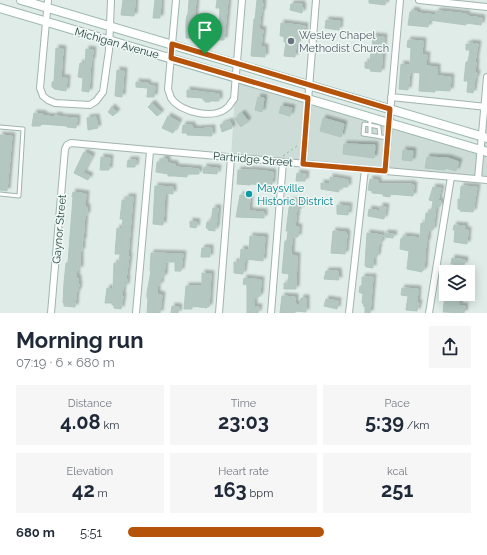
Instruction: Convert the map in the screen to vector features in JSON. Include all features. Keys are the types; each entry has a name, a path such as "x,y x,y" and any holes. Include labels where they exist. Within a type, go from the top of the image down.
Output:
{"main road":[{"name":"Michigan Avenue","path":"22,0 47,4 109,26 484,137"},
{"name":"Michigan Avenue","path":"0,8 308,98 370,121 389,122 484,151"},
{"path":"444,139 450,127"}],"street":[{"path":"47,4 40,88 43,96 55,103 90,105 96,101 103,92 109,40 111,0"},
{"path":"176,0 168,89 171,98 190,112 207,114 220,112 228,107 234,99 242,0"},
{"path":"303,164 316,0"},
{"path":"385,171 400,0"},
{"path":"419,0 487,7"},
{"path":"478,179 484,151 487,77"},
{"path":"391,97 486,107"},
{"name":"Partridge Street","path":"67,145 71,143 231,158 281,160 303,164 487,180"},
{"name":"Gaynor Street","path":"51,313 65,149 67,145"},
{"path":"136,313 150,151"},
{"path":"219,313 231,158"},
{"path":"270,313 281,160"},
{"path":"349,313 365,169"},
{"path":"429,313 451,177"}],"lane":[{"path":"370,121 370,135"},
{"path":"370,121 364,124 363,134 388,138"},
{"path":"370,121 379,127 380,137"},
{"path":"0,127 23,129 19,196 0,194"}],"path":[{"path":"281,160 297,146"}],"shaded area":[{"path":"236,78 480,150 487,107 487,179 231,158"}],"building":[{"path":"123,0 135,0 134,16 121,15"},
{"path":"155,0 161,0 160,18 153,18"},
{"path":"189,0 196,0 194,23 196,24 196,29 198,29 198,33 203,33 202,39 186,38 186,21"},
{"path":"217,0 228,0 224,40 218,40 220,8 216,8"},
{"path":"257,0 262,0 263,3 259,29 263,30 261,47 265,47 265,57 251,56"},
{"path":"369,0 386,0 385,5 369,3"},
{"path":"291,4 302,4 302,13 290,10"},
{"path":"412,10 417,11 417,13 436,15 436,12 439,11 467,14 466,16 482,18 481,25 466,23 466,25 429,20 428,27 408,25 410,12 412,12"},
{"path":"326,20 340,21 339,30 325,28"},
{"name":"Wesley Chapel Methodist Church","path":"281,23 305,26 303,38 300,38 298,43 296,43 295,57 284,56 286,42 284,42 283,36 280,36"},
{"path":"373,36 384,37 381,72 370,71 371,69 365,68 365,62 370,63"},
{"path":"408,40 423,41 422,55 427,55 426,66 437,67 437,76 451,77 450,91 419,91 420,73 410,72 408,90 399,89 401,64 410,65 411,48 407,47"},
{"path":"469,43 478,44 475,62 475,73 477,73 473,93 467,92 468,81 464,81 466,62 468,62 470,50 466,50 466,44 469,45"},
{"path":"56,48 63,49 61,78 67,78 66,91 54,89 52,87 52,82 54,82"},
{"path":"86,49 93,50 89,92 82,91 83,78 78,77 80,63 85,64"},
{"path":"117,70 124,71 122,97 115,96"},
{"path":"136,82 148,83 147,88 136,87"},
{"path":"148,86 155,86 154,97 147,97"},
{"path":"187,90 219,94 219,101 205,102 203,98 187,97"},
{"path":"258,97 264,98 262,112 255,110"},
{"path":"152,103 161,113 157,116 148,107"},
{"path":"281,106 292,108 290,116 279,113"},
{"path":"112,107 117,112 113,116 108,112"},
{"path":"34,113 43,114 45,116 55,117 55,115 60,116 59,117 77,118 76,128 42,124 40,126 32,126"},
{"path":"242,113 248,121 241,127 235,119"},
{"path":"168,116 179,122 173,133 162,128"},
{"path":"96,117 98,128 88,130 87,118"},
{"path":"323,118 344,124 341,137 320,131"},
{"path":"230,121 232,128 222,132 220,125"},
{"path":"183,125 192,125 195,129 212,128 212,136 187,135 187,133 182,133"},
{"path":"0,135 12,136 7,191 0,190"},
{"path":"344,144 375,145 374,158 343,154"},
{"path":"403,150 413,151 412,161 402,160"},
{"path":"84,152 92,156 83,173 90,176 88,180 74,173"},
{"path":"101,157 110,158 109,170 100,170"},
{"path":"427,157 448,158 459,162 456,171 445,168 445,170 425,168"},
{"path":"162,158 167,159 167,163 175,164 175,167 199,169 199,174 187,174 187,177 168,176 168,174 156,172 157,162 162,162"},
{"path":"128,160 136,160 135,167 127,167"},
{"path":"204,167 218,168 217,174 203,173"},
{"path":"238,170 273,172 272,185 237,184"},
{"path":"297,173 306,174 305,181 296,181"},
{"path":"330,177 348,180 348,187 339,187 339,192 321,189 321,183 330,184"},
{"path":"370,179 378,180 378,184 412,184 414,185 413,196 390,194 390,197 383,196 383,194 372,193 372,191 368,190"},
{"path":"155,186 173,187 173,194 165,193 163,225 153,224"},
{"path":"461,186 477,187 473,212 460,211 460,209 458,209 458,199 460,200"},
{"path":"433,187 441,188 438,201 441,201 440,207 436,206 433,230 428,230 424,270 422,270 422,272 407,269 409,251 400,249 401,238 403,239 403,236 420,238 421,223 425,224 426,213 431,213 433,201 429,200"},
{"path":"73,192 86,194 85,207 87,207 82,251 80,250 80,269 77,269 76,277 78,278 79,284 75,307 64,306 63,303 66,263 68,263"},
{"path":"240,195 250,196 249,211 264,212 264,218 236,217"},
{"path":"126,197 133,197 127,279 126,286 123,286 121,309 114,308 112,303 105,303 107,288 113,289 114,263 119,264 120,254 115,254 117,228 122,229 123,219 120,219 122,200 126,200"},
{"path":"290,201 302,202 301,209 297,208 295,227 299,227 298,237 292,237 291,255 297,256 296,289 284,289 284,283 288,283 289,274 282,273 285,241 287,241 288,231 286,231"},
{"path":"337,205 349,206 348,215 337,214"},
{"path":"380,206 386,207 384,219 368,216 369,209 380,211"},
{"path":"213,208 218,208 215,231 208,230 208,228 206,228 207,222 211,222"},
{"path":"190,221 197,222 196,228 190,227"},
{"path":"454,225 465,226 464,230 468,230 467,244 454,242"},
{"path":"333,231 346,232 345,254 331,253"},
{"path":"367,233 382,235 377,257 373,257 373,268 366,267 365,265"},
{"path":"385,233 394,234 393,238 384,237"},
{"path":"250,236 265,237 263,261 245,259 243,274 234,273 234,262 240,262 241,249 249,250"},
{"path":"202,248 210,248 210,257 201,257"},
{"path":"151,253 183,254 181,271 175,271 175,262 165,263 164,277 161,277 160,285 157,285 157,294 162,295 160,313 147,313 147,293 151,271"},
{"path":"452,258 465,260 464,265 451,264"},
{"path":"326,271 338,271 339,280 324,279"},
{"path":"202,273 211,274 209,307 192,306 192,309 184,309 186,286 202,286"},
{"path":"362,277 373,277 370,313 365,313 365,306 363,306 364,304 362,303 363,294 359,292 360,286 362,286"},
{"path":"244,278 261,280 260,296 258,296 258,298 254,298 254,307 259,307 258,313 247,313 247,285 243,284"},
{"path":"402,288 418,289 417,303 419,303 417,311 406,310 408,296 401,295"},
{"path":"282,296 295,297 295,304 300,305 301,298 306,298 306,312 295,311 295,313 280,313"},
{"path":"326,299 338,301 337,309 324,306"},
{"path":"444,301 459,301 459,306 465,306 464,313 443,312"},
{"path":"172,306 179,307 178,313 171,313"}],"place":[{"name":"Wesley Chapel Methodist Church","path":"291,41"},
{"name":"Maysville Historic District","path":"249,194"}],"route":[{"path":"172,44 205,54 390,109 385,171 303,164 308,98 171,58 172,44"}]}
